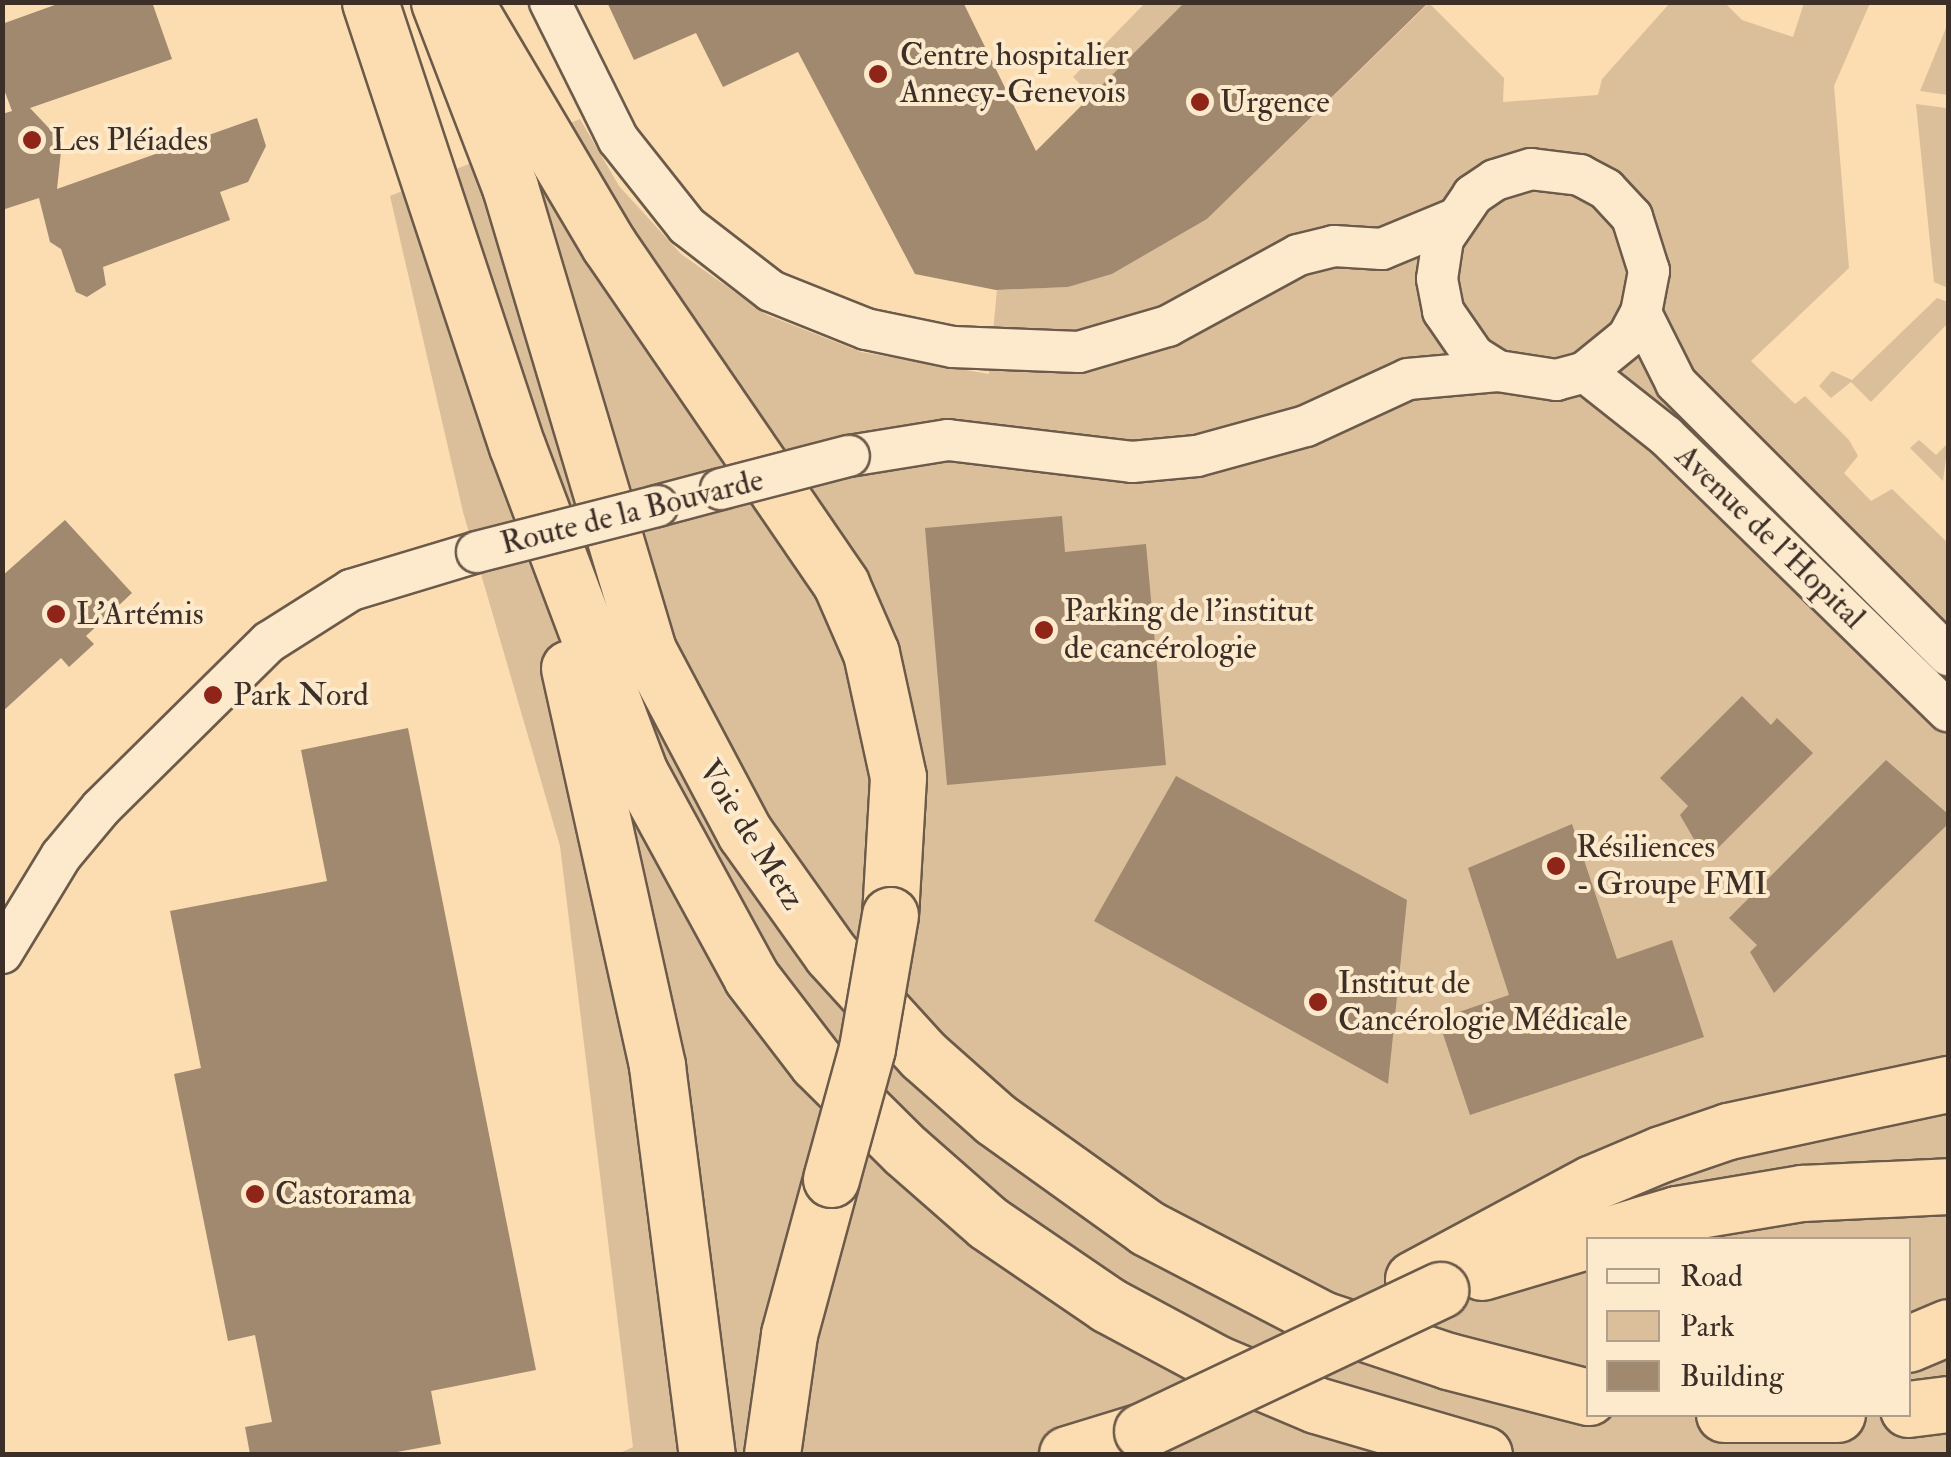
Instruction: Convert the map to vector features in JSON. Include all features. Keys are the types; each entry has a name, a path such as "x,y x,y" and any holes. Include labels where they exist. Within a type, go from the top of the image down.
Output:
{"highway":[{"path":"370,2 516,446 640,774 751,977 817,1063 988,1223 1108,1305 1216,1363 1316,1405 1484,1454"},
{"name":"Voie de Metz","path":"438,2 510,187 648,652 706,768 786,896 923,1054 1088,1190 1246,1283 1322,1319 1448,1361"},
{"path":"466,2 609,245 841,584 871,653 898,777 890,915 866,1048 788,1334 772,1454"},
{"path":"516,446 639,963 686,1260 707,1454"},
{"path":"1067,1454 1142,1430 1205,1403 1661,1154 1728,1130 1948,1084"},
{"path":"1586,1237 1676,1214 1802,1193 1948,1186"},
{"path":"1427,1285 1586,1237"},
{"path":"1911,1343 1948,1327"},
{"path":"1448,1361 1586,1382"},
{"path":"1448,1361 1586,1396"},
{"path":"1911,1409 1948,1404"}],"street":[{"path":"550,2 618,139 687,226 770,291 866,330 952,346 1079,352 1168,326 1298,255 1334,246 1382,249 1452,220"},
{"path":"1382,249 1441,305 1465,346 1498,371 1526,380 1585,372 1608,358 1642,313 1649,271 1641,234 1620,202 1594,182 1556,170 1508,174 1473,195 1452,220 1438,258 1441,305 1408,379"},
{"name":"Avenue de l'Hopital","path":"1642,313 1676,383 1948,655"},
{"name":"Route de la Bouvarde","path":"2,953 61,856 100,808 269,642 351,590 477,552 849,456 948,440 1132,462 1197,456 1306,426 1408,379 1498,371"},
{"name":"Avenue de l'Hopital","path":"1585,372 1666,436 1948,711"}],"green space":[{"path":"1145,3 1185,3 1092,96 1073,77"},
{"path":"1429,3 1504,78 1503,102 1598,95 1602,79 1670,3 1725,3 1742,20 1793,37 1804,3 1870,3 1834,86 1849,268 1751,361 1795,404 1805,396 1849,440 1858,456 1844,473 1871,501 1892,489 1948,543 1948,1454 618,1454 633,1447 560,846 463,512 390,196 580,119 619,186 681,254 767,315 861,352 989,374 997,290 1067,287 1112,274 1207,219"},
{"path":"1948,23 1948,95 1920,91"},
{"path":"1916,104 1946,108 1948,288 1934,282"},
{"path":"1937,298 1948,302 1948,323 1871,402 1851,382 1831,398 1819,386 1832,371 1852,380"},
{"path":"1919,440 1936,455 1948,443 1943,481 1910,448"}],"building":[{"name":"Les Pléiades","path":"63,2 152,2 172,59 30,108 62,142 57,189 257,118 266,146 248,182 220,192 230,220 103,267 106,285 87,297 76,292 61,249 50,242 39,198 2,210 2,114 12,111 2,84 2,24"},
{"path":"607,2 963,2 1036,151 1185,2 1429,2 1207,219 1112,274 1068,287 996,290 915,274 798,52 723,87 696,33 634,60"},
{"name":"Parking de l'institut de cancérologie","path":"1062,516 1065,552 1146,544 1166,765 947,785 925,528"},
{"name":"L'Artémis","path":"65,520 132,593 86,636 94,644 69,667 61,658 2,712 2,576"},
{"path":"1742,696 1771,725 1777,718 1813,753 1706,860 1680,815 1688,806 1660,778"},
{"path":"408,728 536,1370 431,1391 441,1444 386,1454 250,1454 245,1427 272,1422 255,1335 228,1341 174,1074 201,1068 170,911 327,881 301,750"},
{"path":"1886,760 1948,814 1948,824 1774,993 1750,952 1757,945 1729,918"},
{"name":"Institut de Cancérologie Médicale","path":"1176,776 1407,900 1388,1084 1094,921"},
{"path":"1572,824 1617,959 1672,940 1704,1037 1470,1115 1438,1019 1509,995 1468,868"}],"place":[{"name":"Centre hospitalier Annecy-Genevois","path":"878,74"},
{"name":"Urgence","path":"1200,102"},
{"name":"Les Pléiades","path":"32,140"},
{"name":"L'Artémis","path":"56,614"},
{"name":"Parking de l'institut de cancérologie","path":"1044,630"},
{"name":"Park Nord","path":"213,695"},
{"name":"Résiliences - Groupe FMI","path":"1556,866"},
{"name":"Institut de Cancérologie Médicale","path":"1318,1002"},
{"name":"Castorama","path":"255,1194"}]}
